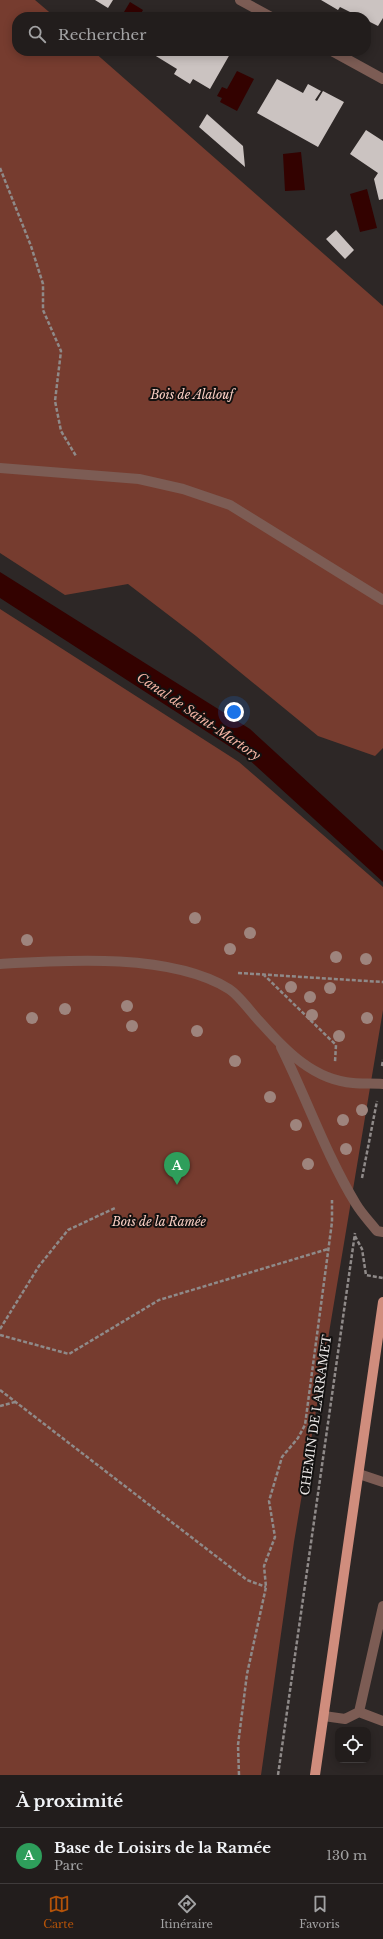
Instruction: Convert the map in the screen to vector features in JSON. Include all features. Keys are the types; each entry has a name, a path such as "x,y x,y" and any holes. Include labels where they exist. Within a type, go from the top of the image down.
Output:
{"main road":[{"path":"315,1775 383,1302"}],"street":[{"path":"240,0 262,12"},
{"path":"341,56 383,79"},
{"path":"0,468 138,480 183,488 230,505 383,600"},
{"path":"0,964 106,962 141,964 184,970 206,977 230,989 280,1044 308,1069 332,1079 352,1083 382,1084"},
{"path":"280,1044 336,1169 357,1206 377,1231 383,1232"},
{"path":"359,1474 383,1482"},
{"path":"360,1712 383,1606"},
{"path":"324,1716 345,1719 360,1712 383,1721"}],"path":[{"path":"0,168 38,268 43,284 43,310 61,351 55,401 60,431 87,475"},
{"path":"262,974 383,982"},
{"name":"CHEMIN DE LARRAMET","path":"278,1775 355,1235 357,1206 382,1084 383,1060"},
{"path":"238,1775 238,1745 247,1674 266,1587 264,1566 275,1537 269,1501 282,1457 298,1438 305,1425 332,1222 332,1194"},
{"path":"0,1329 39,1266 68,1230 115,1208"},
{"path":"355,1235 362,1249 366,1275 383,1278"},
{"path":"0,1335 69,1354 159,1300 328,1249"},
{"path":"0,1390 247,1580 266,1587"},
{"path":"0,1406 16,1402"}],"green space":[{"name":"Bois de Alalouf","path":"0,0 35,0 49,12 12,12 12,56 99,56 383,306 383,748 375,756 318,736 196,636 128,584 65,595 0,553"},
{"name":"Bois de la Ramée","path":"0,609 239,762 383,887 383,1010 294,1542 261,1775 0,1775"}],"water":[{"path":"130,2 143,10 142,12 124,12"},
{"path":"237,71 254,79 237,111 220,102 222,98 217,96 222,87 227,89"},
{"path":"301,152 305,190 285,191 283,154"},
{"path":"367,189 377,228 360,232 350,194"},
{"name":"Canal de Saint-Martory","path":"0,572 250,729 383,851 383,882 246,757 0,598"}],"building":[{"path":"95,0 113,0 108,8"},
{"path":"321,0 383,0 383,18 378,26 371,22 371,12 350,12 340,7 338,10"},
{"path":"156,56 229,56 210,89 193,79 190,84 174,74 177,69"},
{"path":"277,79 303,93 308,84 321,91 315,100 317,101 323,91 344,102 318,147 257,113"},
{"path":"207,114 243,146 245,167 199,127"},
{"path":"366,130 383,141 383,199 379,200 374,179 378,173 350,154"},
{"path":"336,230 354,250 345,259 326,239"}],"place":[{"name":"Base de Loisirs de la Ramée","path":"177,1185"}]}
